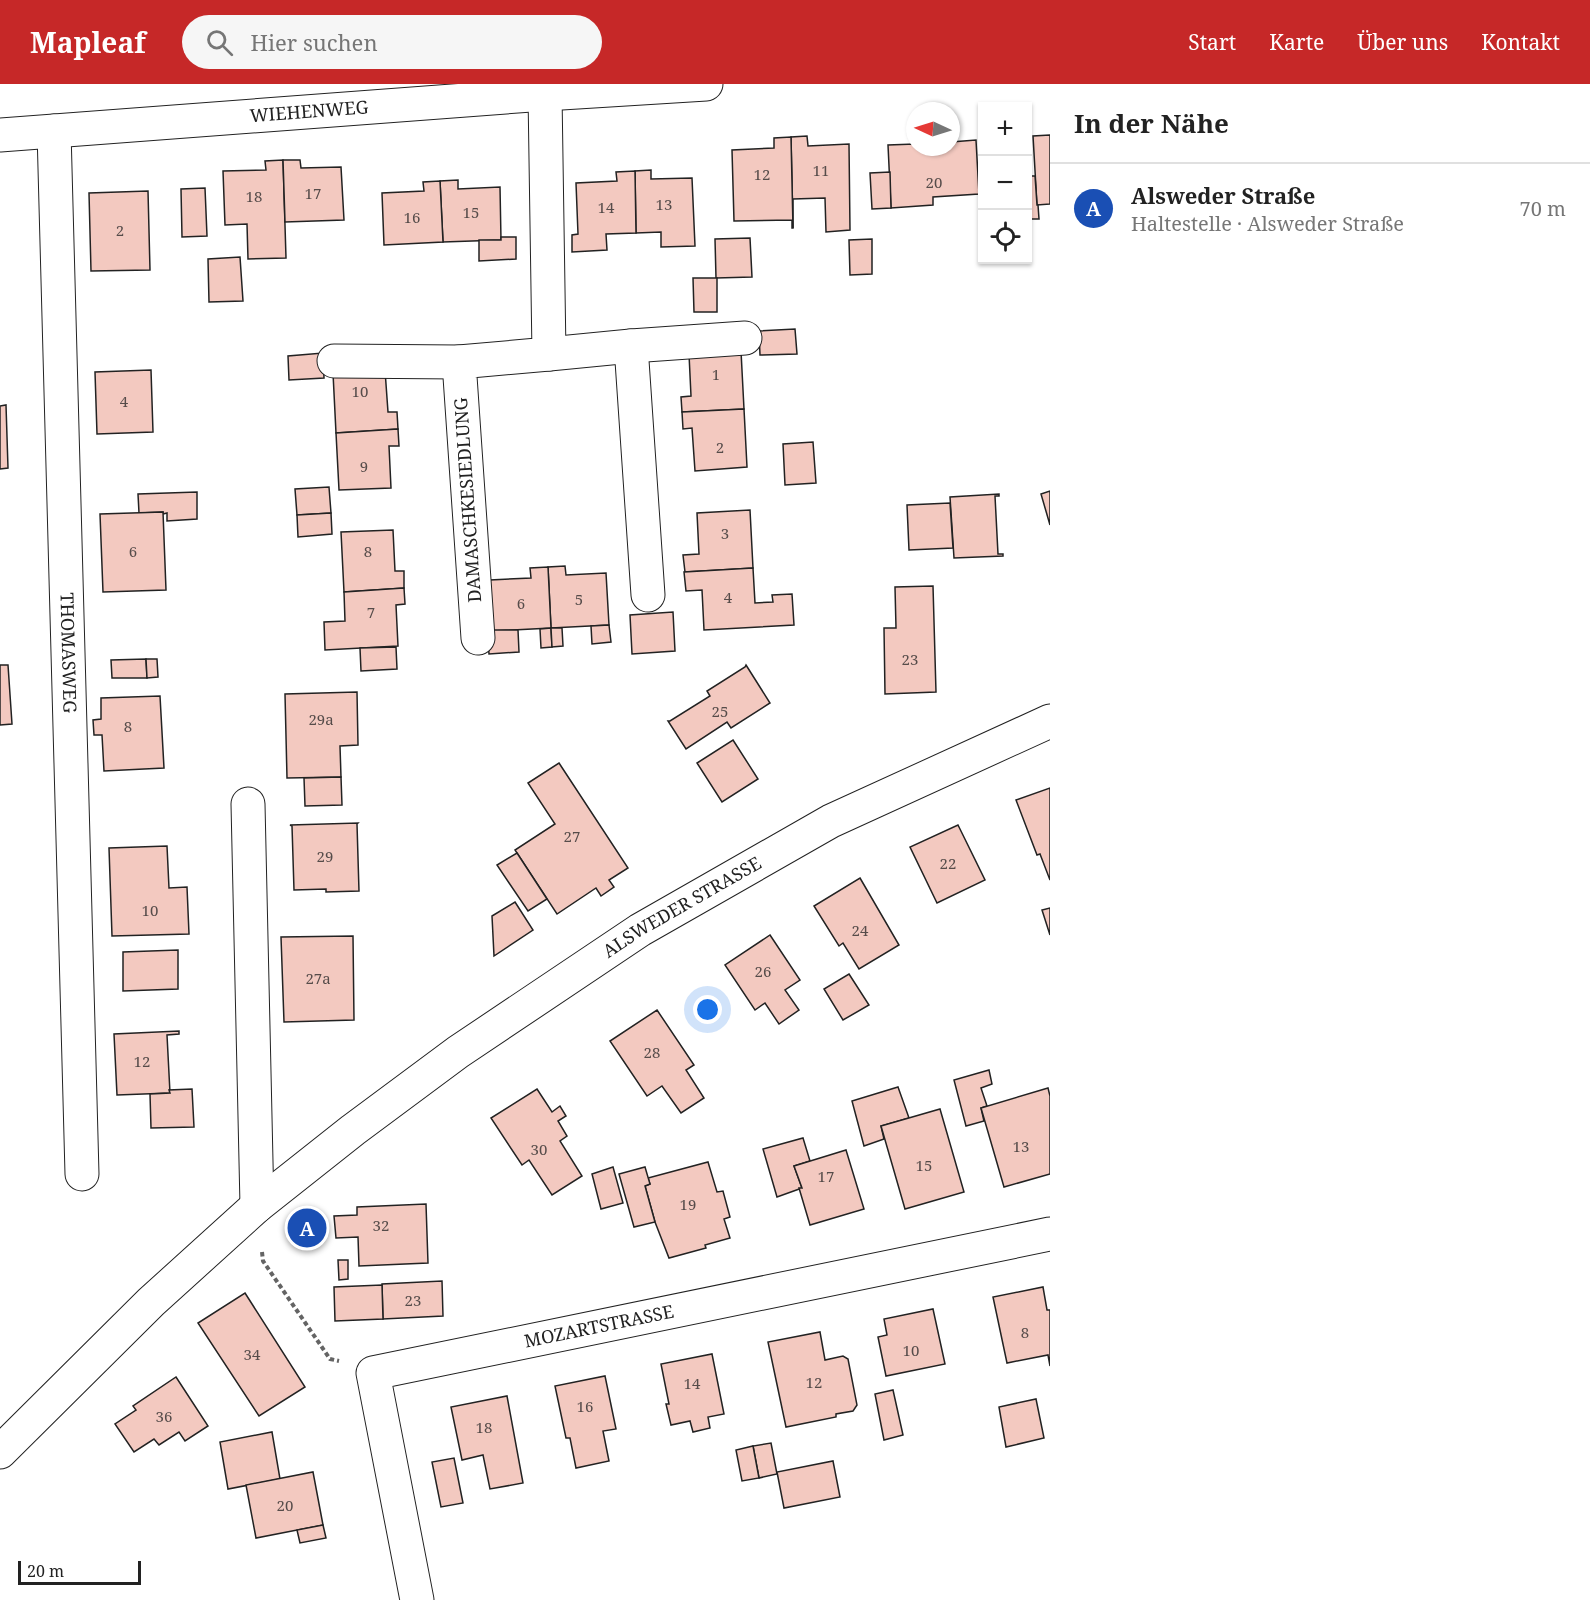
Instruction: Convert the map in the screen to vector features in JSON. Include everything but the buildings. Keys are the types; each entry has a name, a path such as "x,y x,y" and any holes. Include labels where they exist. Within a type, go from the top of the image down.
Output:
{"street":[{"name":"WIEHENWEG","path":"0,135 619,87 706,84"},
{"path":"545,94 549,354"},
{"name":"THOMASWEG","path":"54,131 82,1174"},
{"path":"334,361 459,362 745,338"},
{"path":"631,346 648,595"},
{"name":"DAMASCHKESIEDLUNG","path":"459,362 478,638"},
{"name":"ALSWEDER STRASSE","path":"0,1452 151,1302 257,1206 353,1130 458,1052 640,930 831,821 1025,731 1050,722"},
{"path":"248,804 257,1206"},
{"name":"MOZARTSTRASSE","path":"373,1373 1050,1234"},
{"path":"373,1373 417,1600"}],"path":[{"path":"257,1206 263,1262 330,1359 373,1373"}],"place":[{"name":"Alsweder Straße","path":"307,1228"}]}
